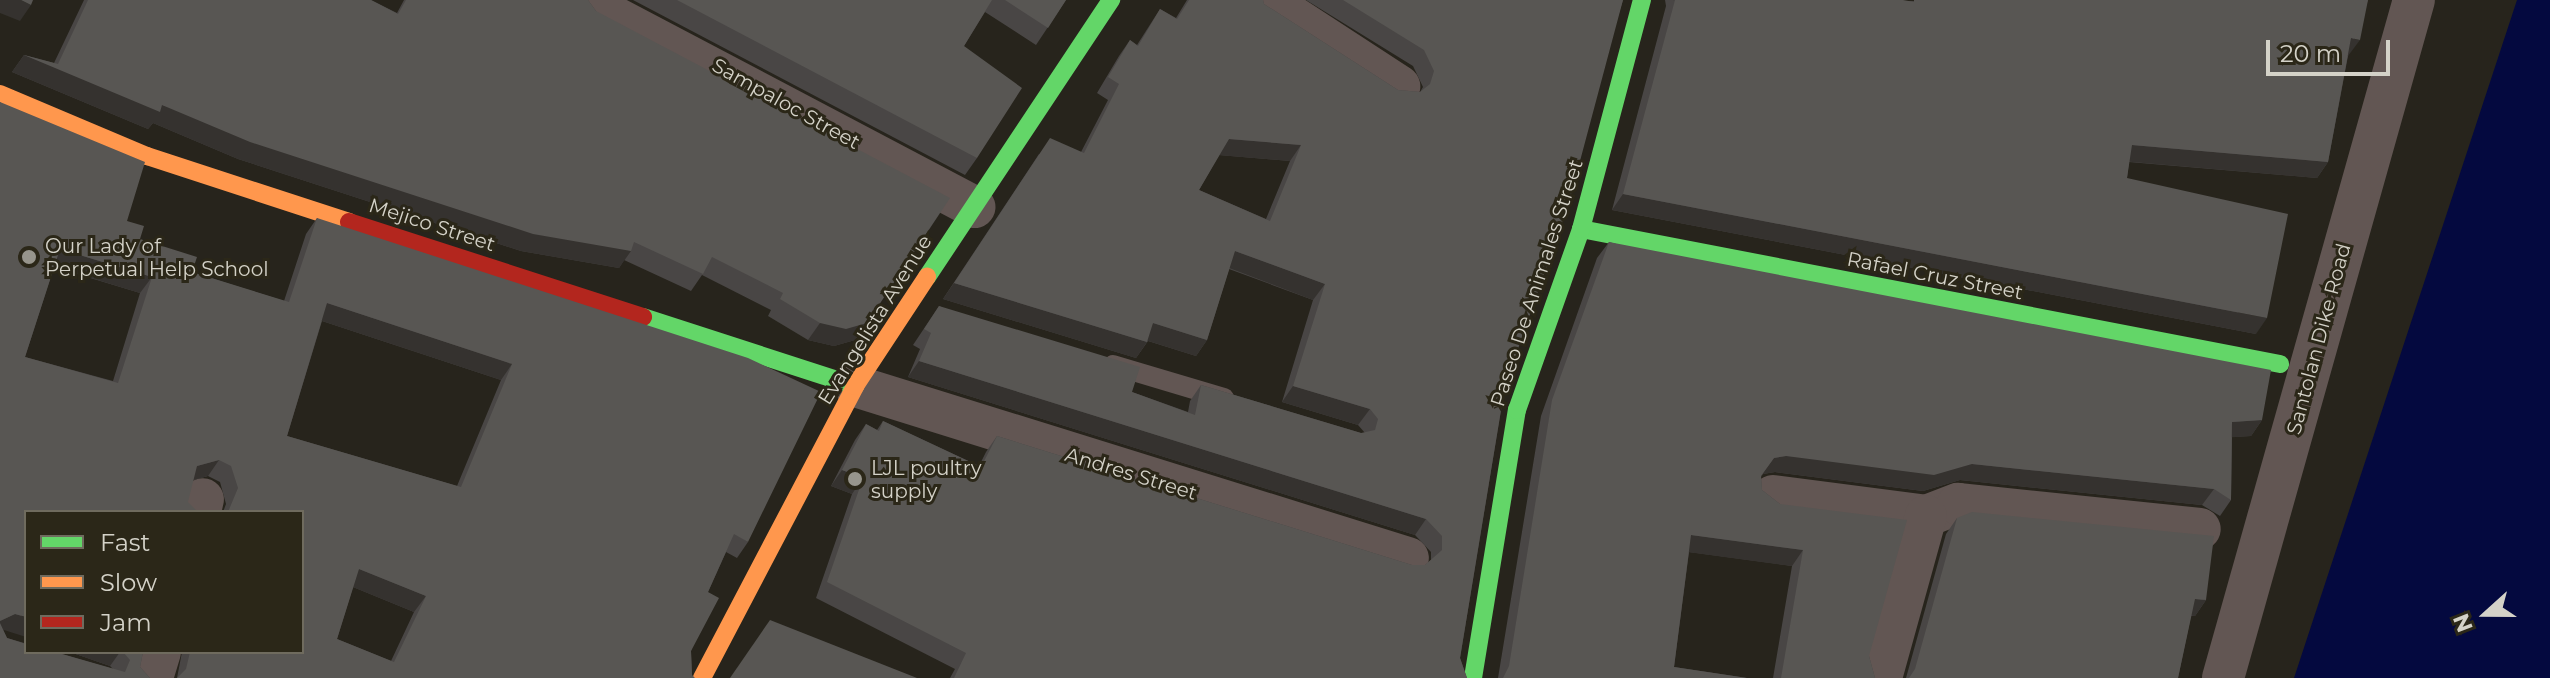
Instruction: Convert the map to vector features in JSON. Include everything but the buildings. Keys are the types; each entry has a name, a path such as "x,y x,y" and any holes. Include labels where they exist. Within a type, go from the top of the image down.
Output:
{"street":[{"name":"Evangelista Avenue","path":"702,678 855,386 1111,0"},
{"path":"1267,0 1399,86"},
{"name":"Paseo De Animales Street","path":"1473,678 1517,410 1581,229 1642,0"},
{"name":"Santolan Dike Road","path":"2223,678 2414,0"},
{"name":"Sampaloc Street","path":"595,7 974,207"},
{"name":"Mejico Street","path":"0,94 147,156 855,386"},
{"name":"Rafael Cruz Street","path":"1581,229 2280,364"},
{"name":"Andres Street","path":"855,386 1408,558"},
{"path":"1773,496 1926,516 1958,504 2200,529"},
{"path":"1881,678 1926,516"},
{"path":"152,678 159,654"}],"lane":[{"path":"910,303 935,311"},
{"path":"1084,356 1249,406"}],"shaded area":[{"path":"2517,0 2550,0 2550,678 2294,678"}],"traffic: fast":[{"path":"927,277 1111,0"},
{"path":"1473,678 1517,410 1581,229 1642,0"},
{"path":"1581,229 2280,364"},
{"path":"643,317 855,386"}],"traffic: slow":[{"path":"0,94 147,156 349,222"},
{"path":"702,678 855,386 927,277"}],"traffic: jam":[{"path":"349,222 643,317"}],"place":[{"name":"Our Lady of Perpetual Help School","path":"29,257"},
{"name":"LJL poultry supply","path":"855,479"}]}
